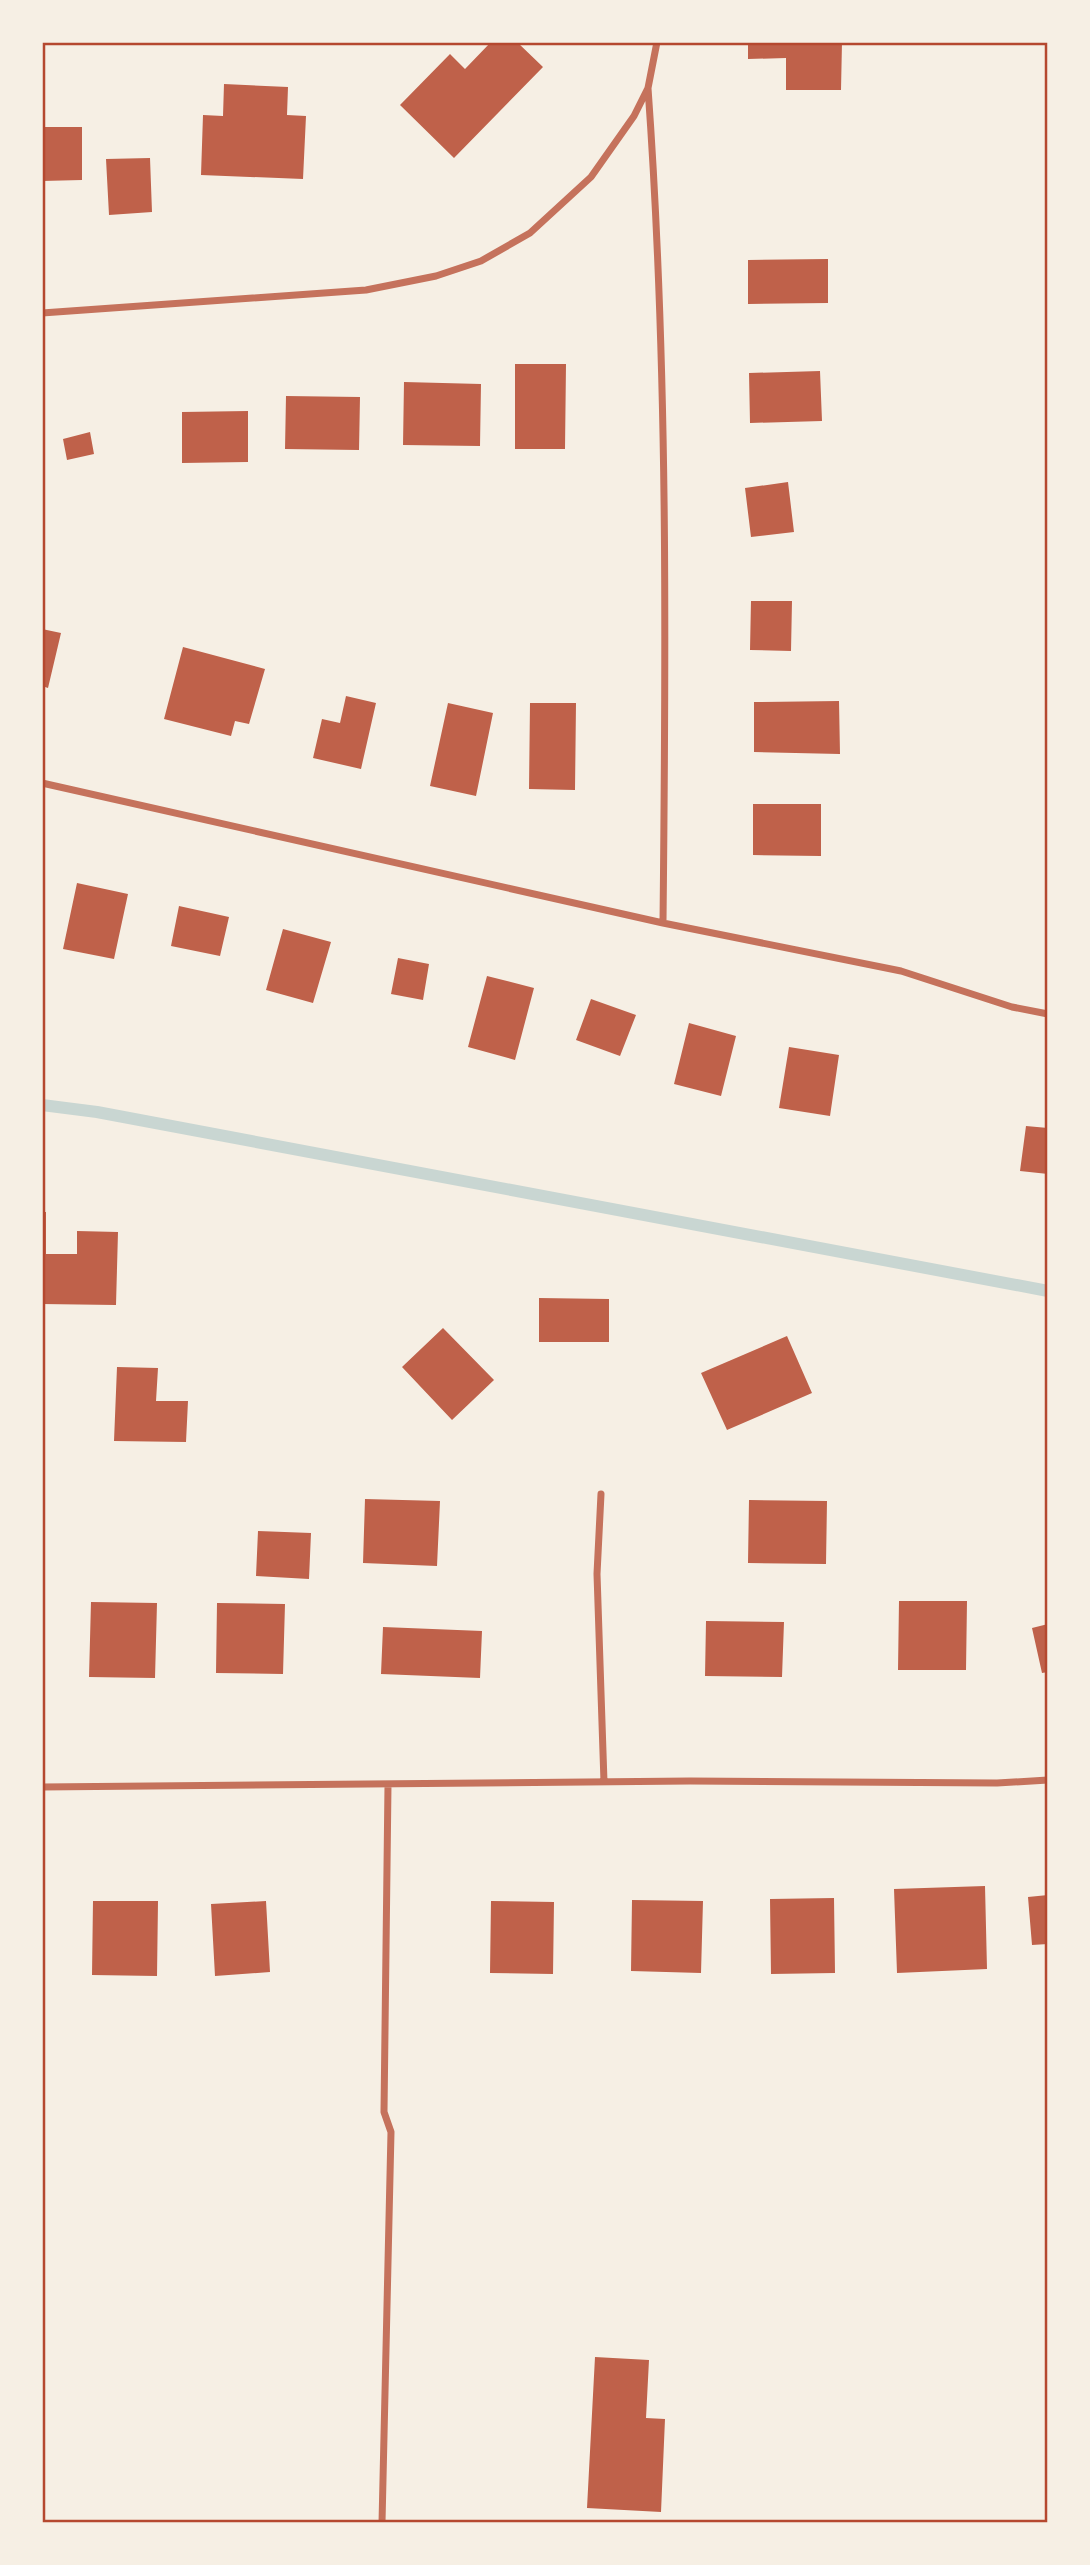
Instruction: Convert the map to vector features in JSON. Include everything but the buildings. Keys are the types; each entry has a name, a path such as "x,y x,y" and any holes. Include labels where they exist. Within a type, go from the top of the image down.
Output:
{"street":[{"path":"657,42 648,89 659,260 666,678 663,923"},
{"path":"42,313 366,290 436,276 481,261 530,233 582,186 634,116 648,89"},
{"path":"42,783 663,923 901,971 1012,1006 1048,1014"},
{"path":"601,1494 597,1574 604,1782"},
{"path":"42,1787 604,1782 997,1783 1048,1780"},
{"path":"383,2523 391,2132 384,2112 388,1785"}],"waterway":[{"path":"42,1105 97,1112 1048,1291"}]}
